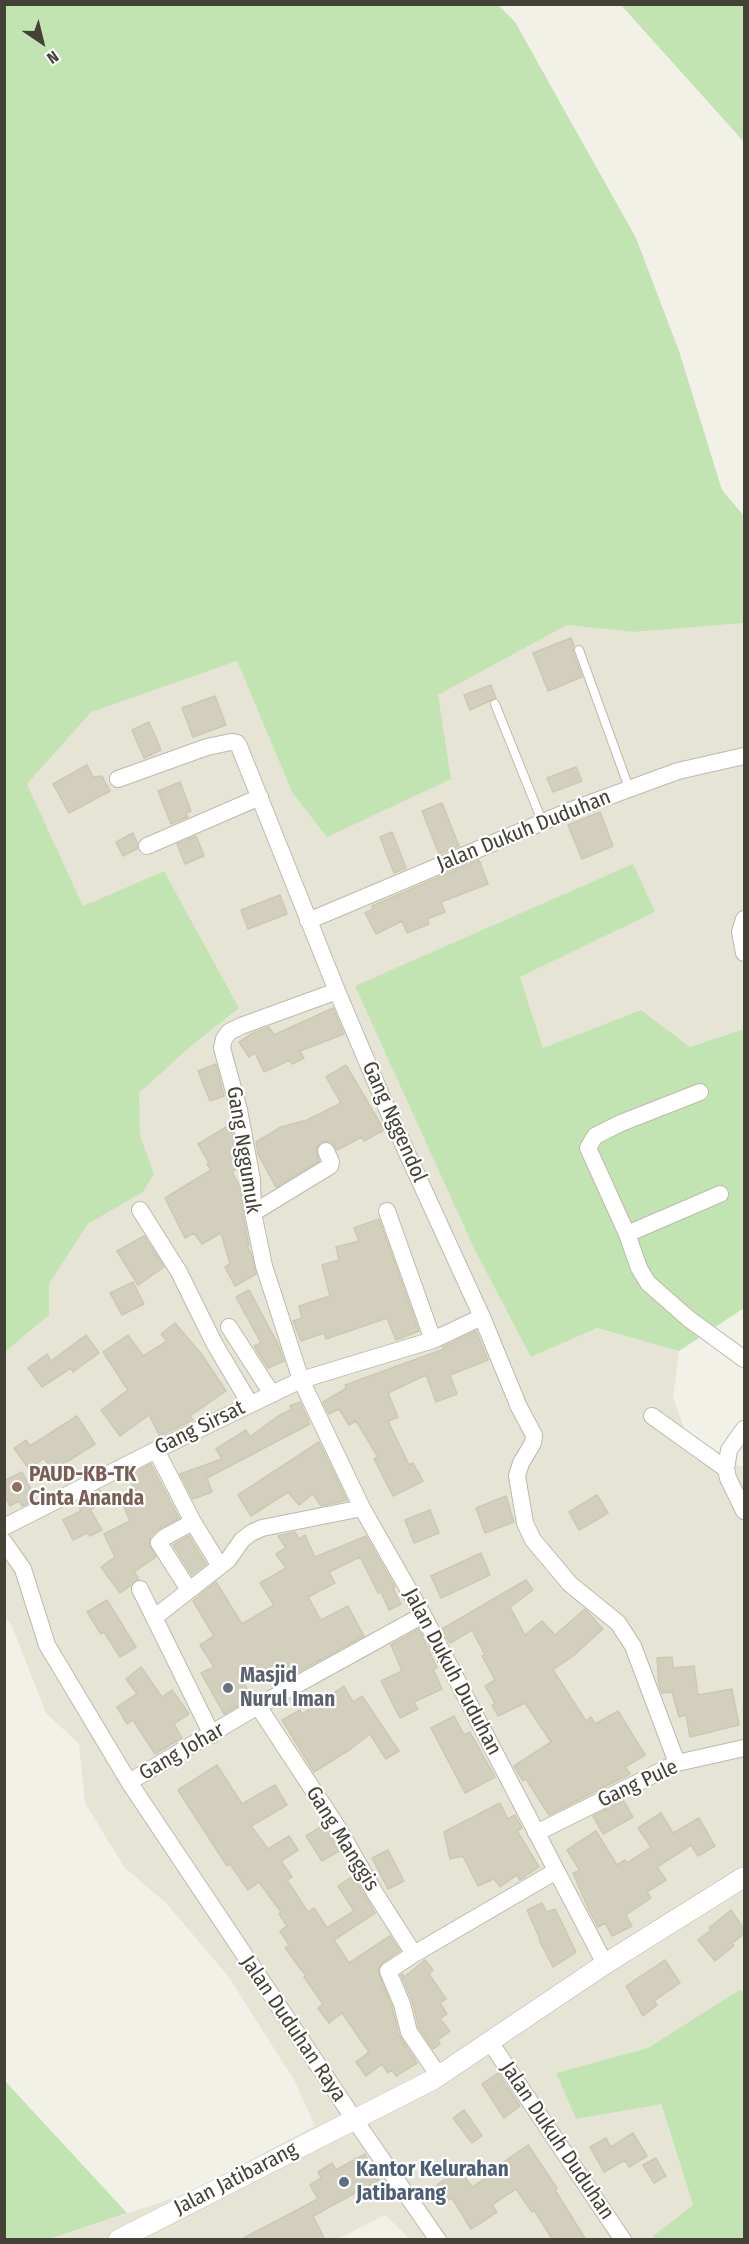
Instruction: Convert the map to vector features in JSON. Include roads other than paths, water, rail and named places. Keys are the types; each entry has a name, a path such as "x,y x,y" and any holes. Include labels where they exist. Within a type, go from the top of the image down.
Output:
{"street":[{"name":"Gang Nggendol","path":"118,779 207,747 231,742 239,746 308,921 390,1116 482,1317 519,1407 534,1435 533,1443 521,1463 517,1476 525,1523 533,1540 570,1584 618,1623 633,1646 677,1763"},
{"name":"Jalan Dukuh Duduhan","path":"308,921 542,821 629,788 678,771 744,756"},
{"path":"147,846 260,797"},
{"path":"744,919 740,932 744,952"},
{"name":"Gang Nggumuk","path":"301,1380 264,1266 253,1213 252,1180 236,1093 222,1048 229,1032 241,1026 337,991"},
{"path":"700,1092 603,1132 595,1136 588,1148 627,1234 639,1268 648,1283 689,1319 744,1359"},
{"path":"253,1213 330,1166 331,1162 326,1150"},
{"path":"627,1234 720,1194"},
{"path":"140,1210 178,1272 214,1343 250,1404"},
{"path":"387,1211 433,1340"},
{"path":"301,1380 433,1340 482,1317"},
{"path":"229,1326 272,1394"},
{"name":"Jalan Dukuh Duduhan","path":"301,1380 362,1508 423,1614 605,1964"},
{"name":"Gang Sirsat","path":"4,1527 301,1380"},
{"path":"651,1416 726,1469"},
{"path":"744,1429 729,1450 726,1469 744,1510"},
{"path":"156,1450 193,1521 220,1566"},
{"path":"155,1617 228,1560 242,1540 262,1528 362,1508"},
{"path":"189,1590 159,1543 193,1521"},
{"name":"Jalan Duduhan Raya","path":"4,1542 23,1569 47,1645 129,1782 354,2119 439,2076 605,1964 744,1878"},
{"path":"140,1589 212,1735"},
{"name":"Gang Johar","path":"129,1782 258,1706 423,1614"},
{"name":"Gang Manggis","path":"258,1706 338,1828 414,1954"},
{"name":"Gang Pule","path":"536,1833 677,1763 744,1748"},
{"path":"439,2076 409,2032 402,2004 388,1971 556,1871"},
{"name":"Jalan Dukuh Duduhan","path":"490,2042 623,2240"},
{"path":"354,2119 438,2240"},
{"name":"Jalan Jatibarang","path":"118,2240 354,2119"}],"lane":[{"path":"579,650 629,788"},
{"path":"495,704 542,821"}],"place":[{"name":"PAUD-KB-TK Cinta Ananda","path":"17,1487"},
{"name":"Masjid Nurul Iman","path":"228,1688"},
{"name":"Kantor Kelurahan Jatibarang","path":"344,2182"}]}
